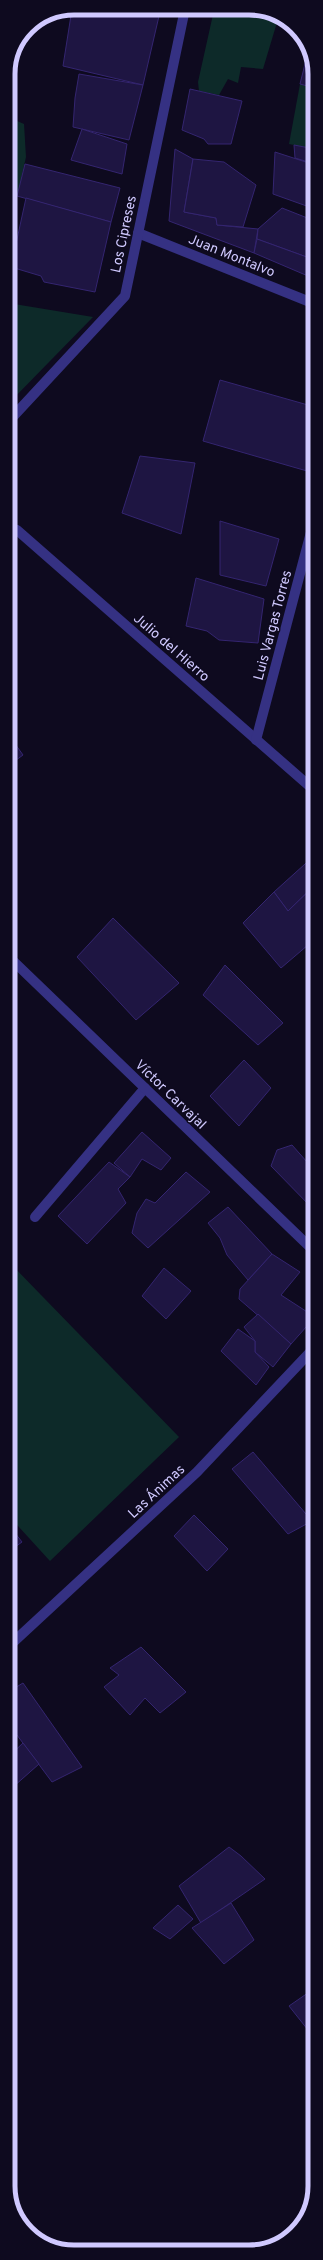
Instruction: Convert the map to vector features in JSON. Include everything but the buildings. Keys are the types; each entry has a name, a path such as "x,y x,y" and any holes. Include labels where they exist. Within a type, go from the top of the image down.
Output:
{"street":[{"name":"Los Cipreses","path":"15,414 125,296 184,15"},
{"name":"Juan Montalvo","path":"138,233 308,301"},
{"name":"Julio del Hierro","path":"15,530 308,786"},
{"name":"Luis Vargas Torres","path":"256,740 308,543"},
{"name":"Víctor Carvajal","path":"15,963 308,1245"},
{"path":"35,1217 145,1088"},
{"name":"Las Ánimas","path":"15,1641 197,1472 308,1354"}],"green space":[{"path":"213,15 249,15 265,17 277,22 263,69 241,67 238,83 228,79 219,95 199,91 198,82"},
{"path":"300,84 308,86 308,148 289,144"},
{"path":"15,120 24,124 26,157 15,205"},
{"path":"15,304 93,317 15,397"},
{"path":"15,1268 179,1437 50,1561 15,1523"}]}
